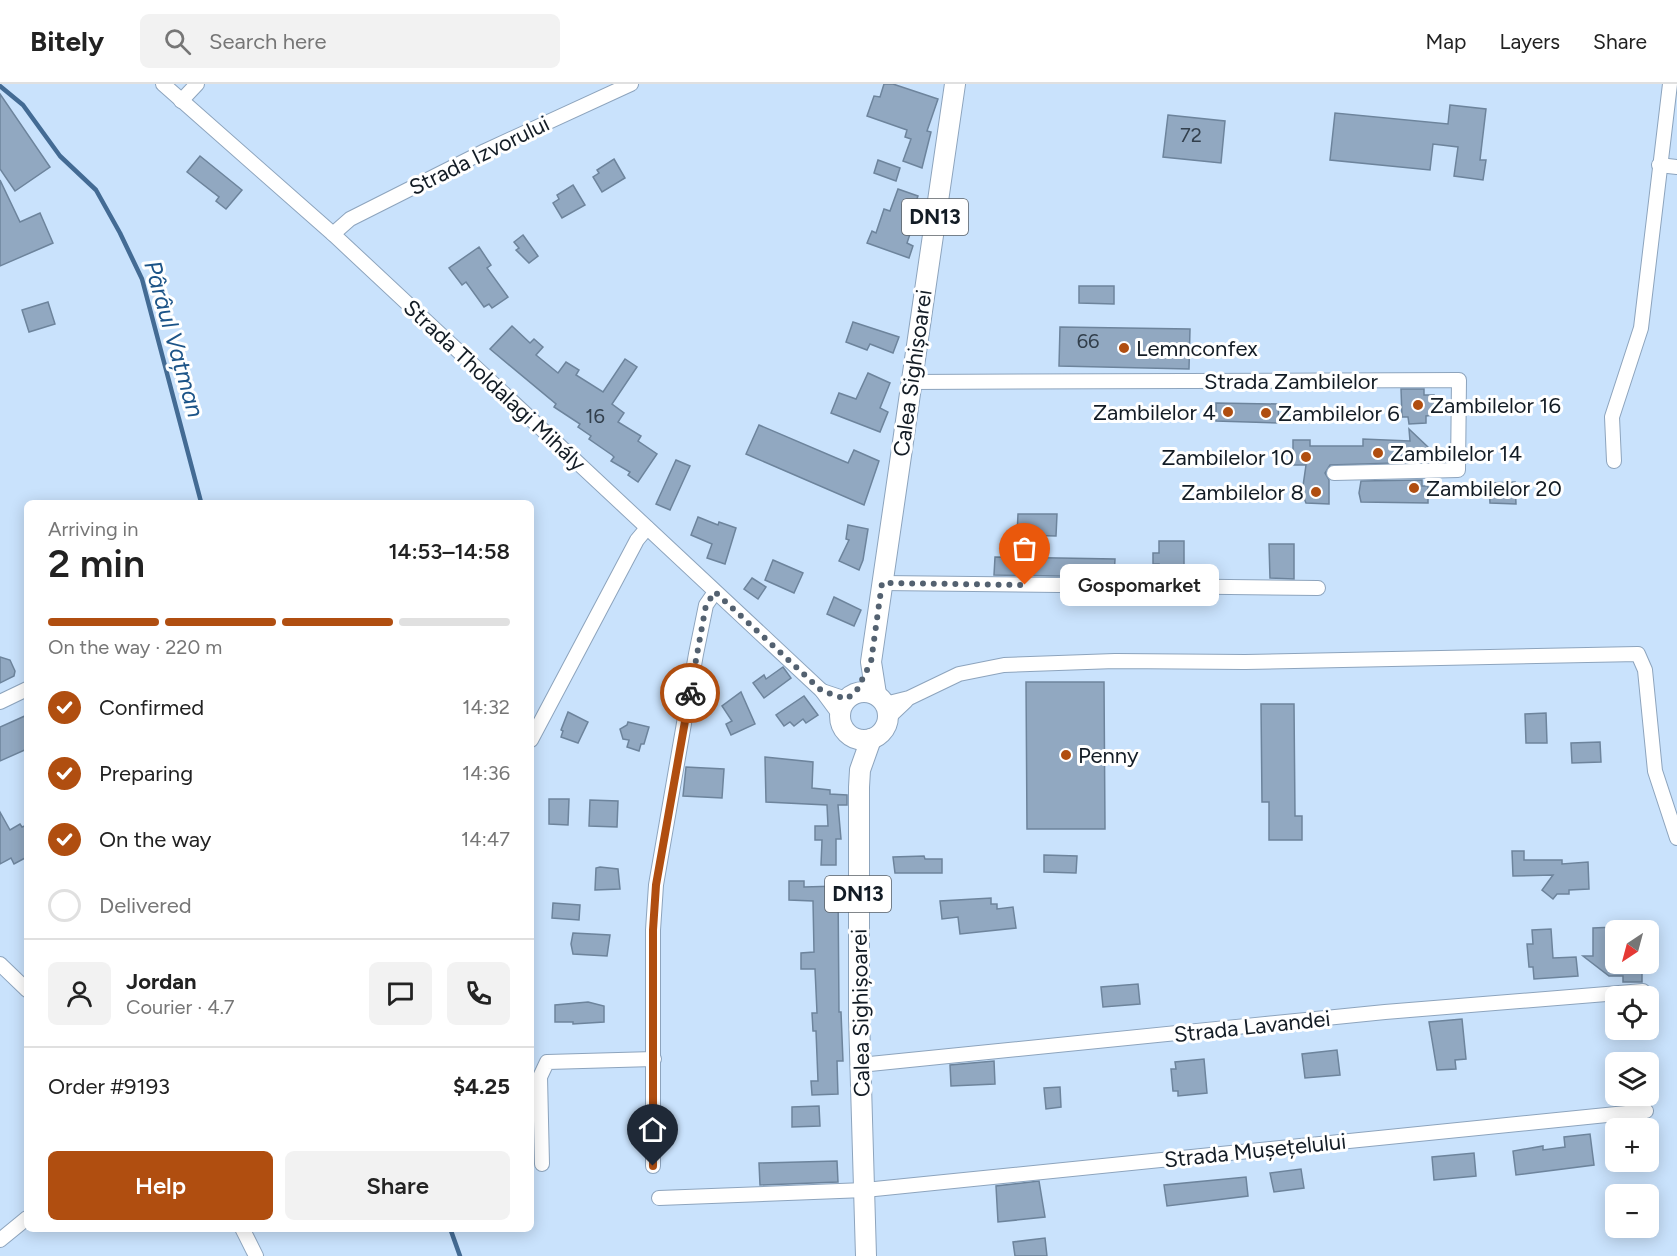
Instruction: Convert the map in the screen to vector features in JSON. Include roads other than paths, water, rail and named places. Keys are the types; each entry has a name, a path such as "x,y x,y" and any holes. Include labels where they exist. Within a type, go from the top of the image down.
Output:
{"highway":[{"name":"Calea Sighișoarei","path":"865,704 955,84"},
{"name":"DN13","path":"862,738 844,731 865,704"},
{"path":"862,738 883,731 865,704"},
{"name":"Calea Sighișoarei","path":"862,738 860,770 860,1065 866,1256"}],"street":[{"name":"Strada Tholdalagi Mihály","path":"163,84 333,234 822,691 865,704"},
{"path":"181,101 197,84"},
{"name":"Strada Izvorului","path":"333,234 350,219 484,151 631,84"},
{"path":"1614,461 1612,417 1641,328 1670,84"},
{"path":"1659,165 1677,167"},
{"name":"Strada Zambilelor","path":"910,382 1459,380 1458,470 1334,472"},
{"path":"534,734 637,540 647,528"},
{"path":"882,583 1318,588"},
{"path":"653,1166 653,930 656,885 696,654 706,605 715,592"},
{"path":"865,704 909,698 959,674 981,668 1032,664 1638,654 1645,670 1655,771 1677,838"},
{"path":"0,702 24,690"},
{"path":"0,964 24,987"},
{"name":"Strada Lavandei","path":"860,1065 1384,1012 1605,994"},
{"path":"542,1164 540,1077 547,1062 654,1059"},
{"name":"Strada Mușețelului","path":"659,1198 865,1190 1646,1111"},
{"path":"2,1233 24,1220"},
{"path":"244,1232 256,1256"}],"waterway":[{"name":"Pârâul Vațman","path":"0,86 23,105 60,156 96,190 120,233 142,279 200,500"},
{"name":"Pârâul Vațman","path":"451,1232 460,1256"}],"place":[{"name":"Lemnconfex","path":"1124,348"},
{"name":"Zambilelor 16","path":"1418,405"},
{"name":"Zambilelor 4","path":"1228,412"},
{"name":"Zambilelor 6","path":"1266,413"},
{"name":"Zambilelor 14","path":"1378,453"},
{"name":"Zambilelor 10","path":"1306,457"},
{"name":"Zambilelor 20","path":"1414,488"},
{"name":"Zambilelor 8","path":"1316,492"},
{"name":"Gospomarket","path":"1025,585"},
{"name":"Penny","path":"1066,755"}]}
